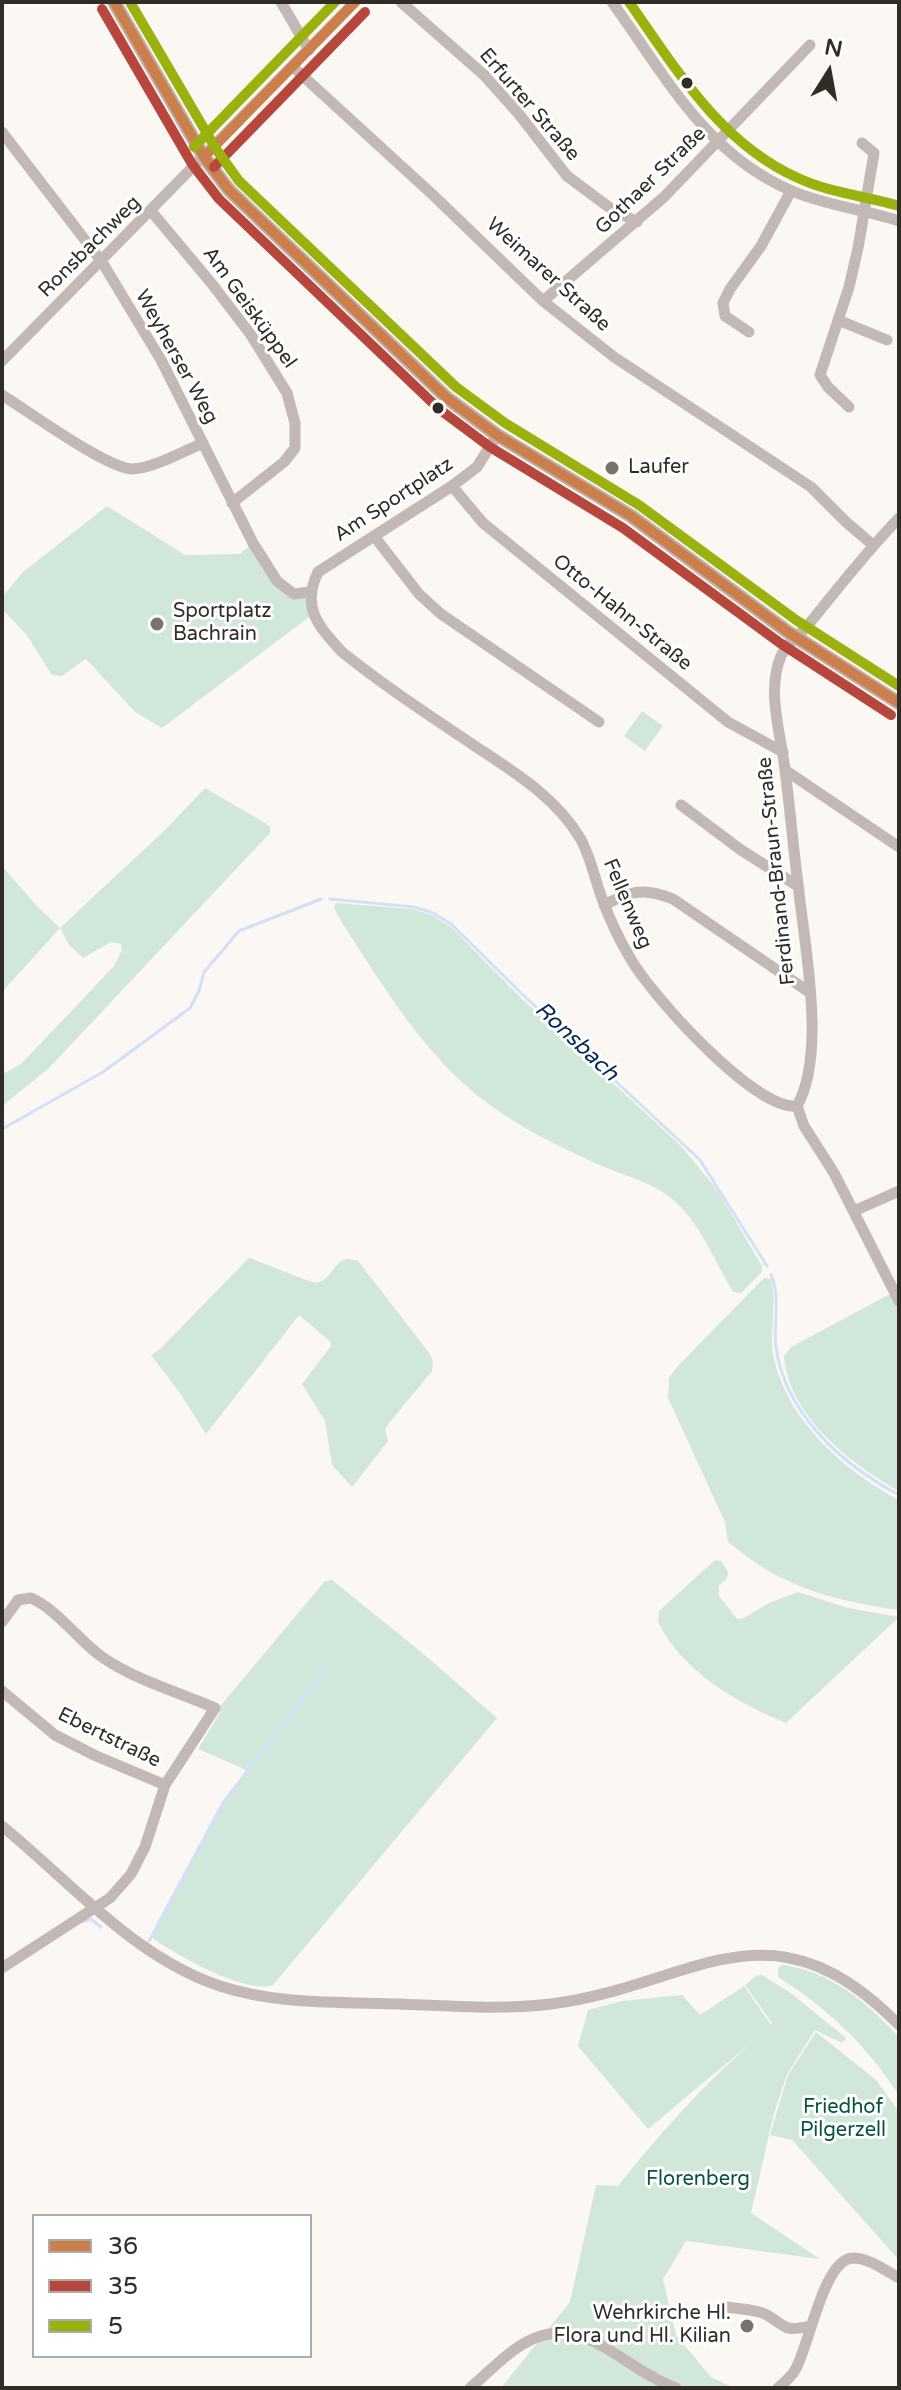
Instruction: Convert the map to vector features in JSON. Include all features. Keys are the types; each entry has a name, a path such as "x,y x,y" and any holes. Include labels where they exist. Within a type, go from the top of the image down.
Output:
{"main road":[{"path":"114,2 204,157 229,190 447,398 497,435 631,516 796,637 899,703"}],"street":[{"path":"281,2 309,50"},
{"name":"Ronsbachweg","path":"2,361 355,2"},
{"name":"Erfurter Straße","path":"401,2 484,75 567,176 598,200 637,222"},
{"path":"612,2 676,92 717,143 755,172 791,191 899,221"},
{"name":"Gothaer Straße","path":"543,301 637,222 810,45"},
{"name":"Weimarer Straße","path":"293,67 543,301 614,357 811,487 873,545"},
{"name":"Weyherser Weg","path":"2,132 102,262 161,360 232,503 277,581 294,594 310,592"},
{"path":"849,407 820,375 849,287 865,213 874,153 862,143"},
{"path":"749,332 725,316 723,303 761,246 791,191"},
{"name":"Am Geisküppel","path":"151,211 235,315 287,393 295,423 295,448 284,462 232,503"},
{"path":"838,320 887,340"},
{"path":"2,395 111,464 133,469 203,443"},
{"name":"Am Sportplatz","path":"310,592 318,572 477,467 497,435"},
{"name":"Otto-Hahn-Straße","path":"452,486 483,523 728,722 783,752"},
{"name":"Ferdinand-Braun-Straße","path":"797,1106 806,1085 810,1059 809,992 775,701 777,672 780,658 796,637 899,518"},
{"path":"374,536 419,594 441,614 599,722"},
{"name":"Fellenweg","path":"310,592 313,614 324,633 342,652 523,779 558,810 581,840 604,905 630,959 662,1002 741,1080 779,1104 797,1106"},
{"path":"785,770 899,847"},
{"path":"681,805 741,850 798,886"},
{"path":"604,905 628,893 651,891 673,899 809,992"},
{"path":"797,1106 804,1126 821,1149 899,1301"},
{"path":"854,1211 899,1191"},
{"path":"2,1622 18,1600 31,1598 115,1665 215,1708 165,1785 145,1847 131,1874 110,1898 2,1968"},
{"name":"Ebertstraße","path":"2,1691 55,1735 165,1785"},
{"path":"2,1826 122,1930 176,1967 212,1983 251,1994 325,2001 536,2006 583,1998 722,1958 779,1956 838,1975 861,1990 899,2025"},
{"path":"778,2388 795,2370 810,2326 839,2264 844,2260 861,2259 899,2278"},
{"path":"727,2307 765,2314 787,2329 810,2326"},
{"path":"470,2388 522,2344 547,2332 564,2331 584,2337 657,2381 676,2388"}],"green space":[{"name":"Sportplatz Bachrain","path":"107,506 185,555 240,554 253,543 286,590 310,592 313,614 162,728 135,712 86,659 62,676 52,675 26,634 2,609 2,597 23,572"},
{"path":"642,711 663,726 645,751 624,736"},
{"path":"205,788 270,827 270,833 49,1068 2,1106 2,1075 22,1063 114,966 122,950 121,944 111,942 83,958 69,945 60,928 165,830"},
{"path":"2,866 60,928 2,992"},
{"path":"336,903 413,909 432,915 450,926 521,998 681,1146 718,1191 762,1266 762,1272 741,1293 733,1292 694,1223 670,1197 530,1131 467,1086 445,1066 407,1020 341,921 334,908"},
{"path":"249,1258 316,1283 327,1277 343,1260 358,1261 430,1354 432,1371 389,1423 385,1430 388,1441 352,1487 332,1465 325,1421 302,1384 331,1342 299,1315 206,1434 151,1355"},
{"path":"764,1278 771,1279 773,1286 773,1353 790,1400 803,1421 838,1458 857,1474 899,1500 899,1610 860,1604 804,1588 769,1571 728,1542 725,1522 668,1398 669,1378 677,1367"},
{"path":"892,1293 899,1309 899,1491 843,1453 825,1436 797,1399 788,1378 784,1356 791,1347"},
{"path":"715,1560 721,1561 728,1572 727,1578 719,1586 719,1596 737,1619 798,1592 848,1608 899,1617 786,1723 730,1695 696,1670 668,1640 658,1622 659,1611"},
{"path":"332,1580 497,1718 273,1985 261,1987 210,1971 151,1937 223,1804 249,1771 198,1749 220,1713 217,1710 325,1581"},
{"path":"783,1965 817,1974 847,1990 899,2037 899,2096 874,2061 846,2030 778,1977 778,1968"},
{"name":"Florenberg","path":"762,1975 792,1994 846,2038 842,2043 815,2030 787,2074 773,2117 751,2213 820,2259 686,2241 663,2279 676,2335 711,2377 734,2388 501,2388 570,2302 596,2185 618,2186 682,2112 751,2043 648,2129 578,2046 588,2010 623,2001 682,1995 700,2015 744,1986 771,2025 745,1985"},
{"name":"Friedhof Pilgerzell","path":"816,2032 876,2080 899,2112 899,2260 792,2140 770,2135 788,2075"}],"waterway":[{"name":"Ronsbach","path":"2,1129 103,1072 190,1008 204,972 239,931 321,899"},
{"name":"Ronsbach","path":"330,899 414,907 433,913 451,924 700,1160 767,1266"},
{"name":"Ronsbach","path":"771,1274 776,1292 776,1348 792,1395 820,1435 838,1453 899,1495"},
{"path":"149,1941 223,1803 325,1669"},
{"path":"81,1922 91,1919 101,1927"}],"transit line":[{"name":"36","path":"114,2 204,157 229,190 447,398 497,435 631,516 788,632 899,703"},
{"name":"5","path":"130,2 216,149 239,181 456,387 505,423 639,505 796,620 899,686"},
{"name":"5","path":"194,147 335,2"},
{"name":"36","path":"204,157 355,2"},
{"name":"5","path":"629,2 702,102 745,145 770,163 810,183 899,206"},
{"name":"35","path":"102,9 192,164 219,199 439,409 490,447 623,528 780,643 891,715"},
{"name":"35","path":"214,167 365,12"}],"place":[{"name":"Laufer","path":"612,468"},
{"name":"Sportplatz Bachrain","path":"157,624"},
{"name":"Wehrkirche Hl. Flora und Hl. Kilian","path":"747,2326"}]}
